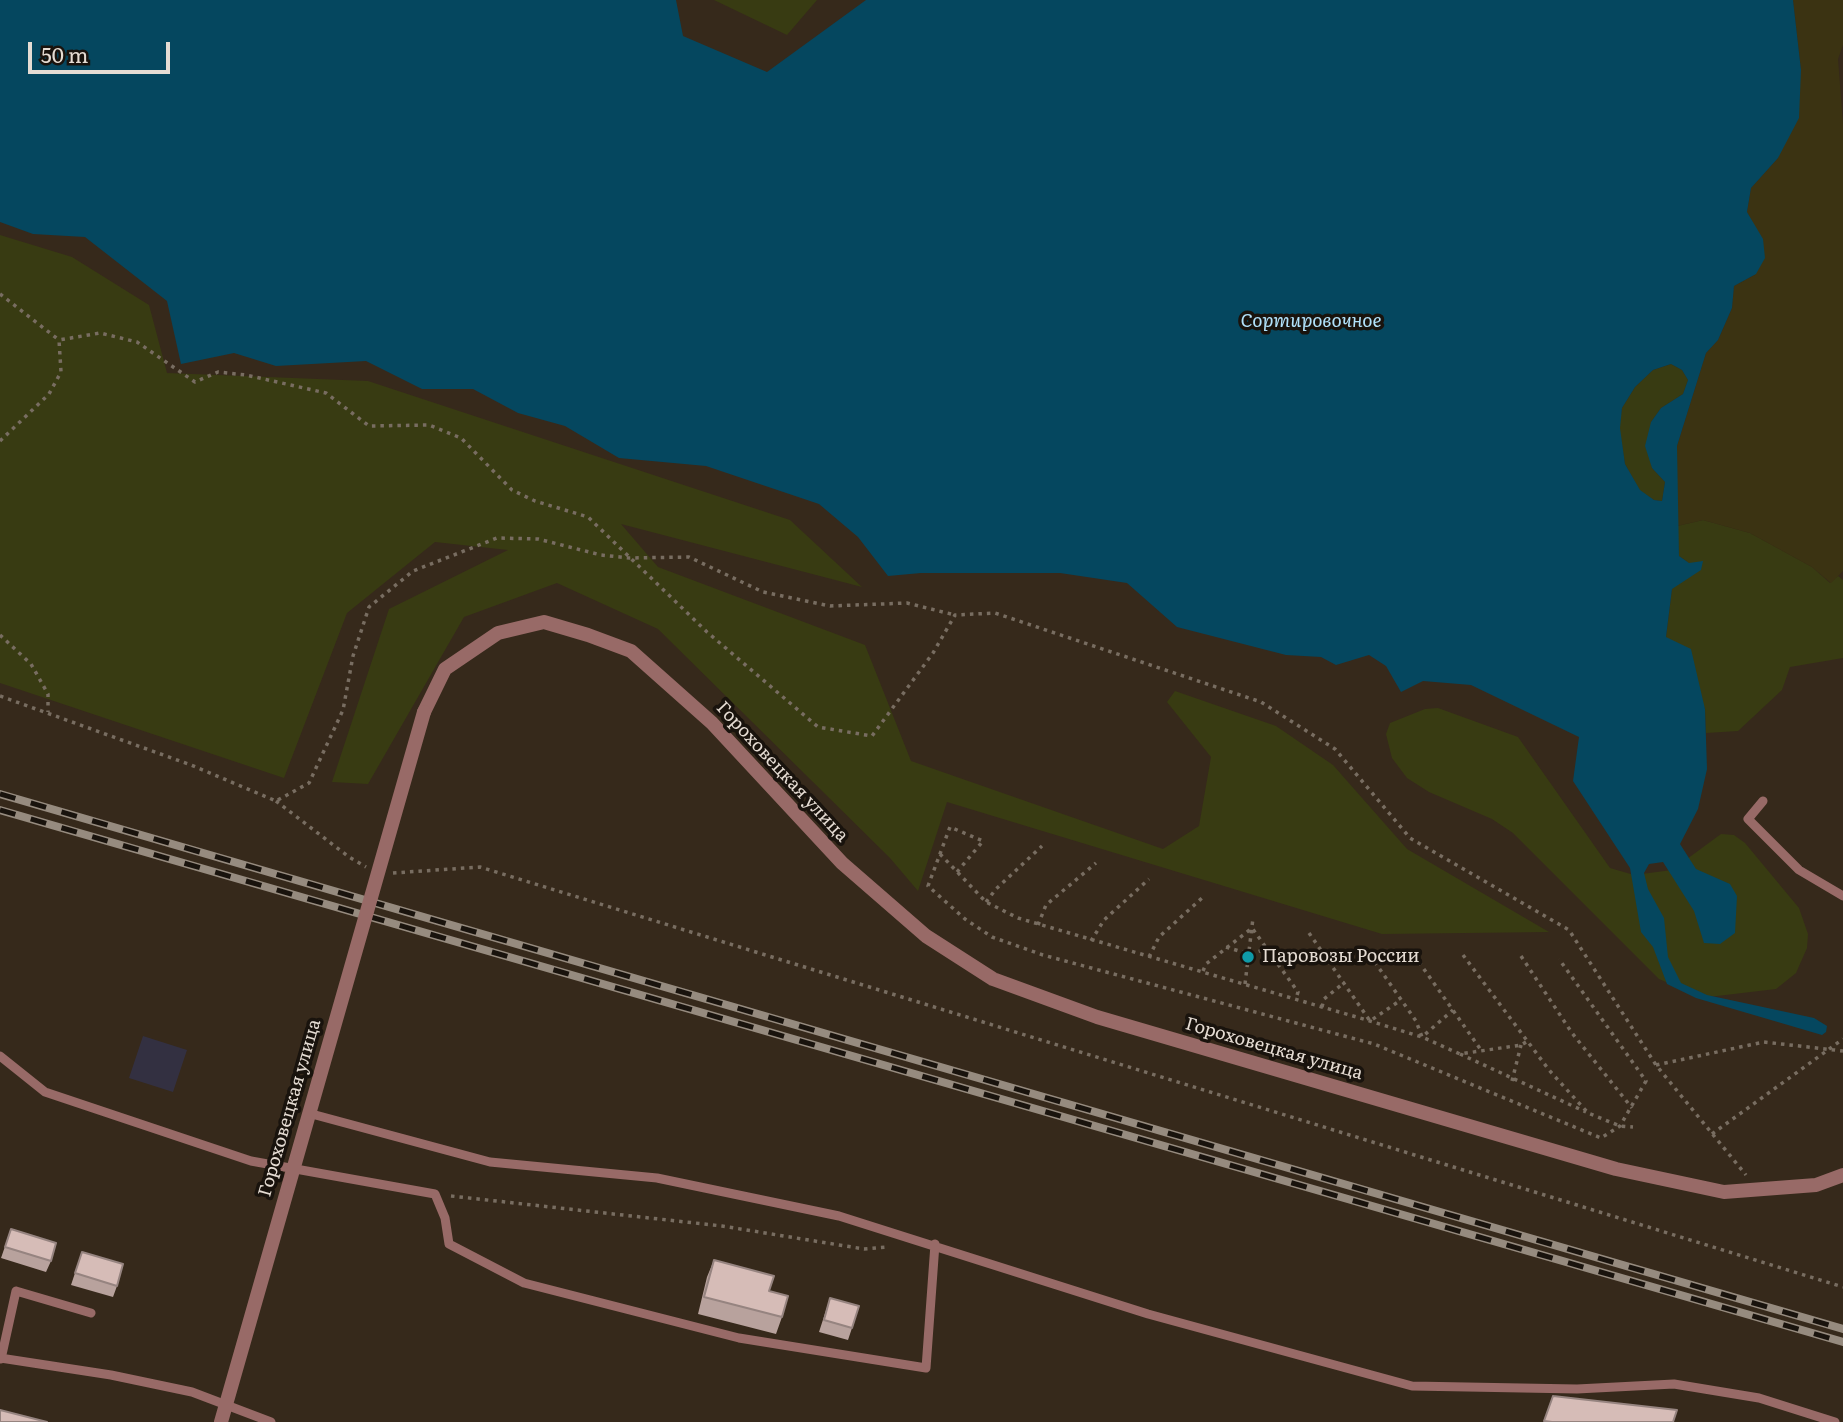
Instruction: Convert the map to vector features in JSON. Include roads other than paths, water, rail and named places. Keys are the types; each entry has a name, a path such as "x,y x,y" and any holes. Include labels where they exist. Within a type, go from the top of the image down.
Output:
{"street":[{"name":"Гороховецкая улица","path":"221,1422 424,712 445,669 498,633 544,622 631,651 712,723 842,863 926,936 993,979 1097,1017 1616,1170 1724,1192 1816,1185 1843,1175"}],"lane":[{"path":"1763,801 1748,819 1799,870 1843,895"},
{"path":"0,1056 45,1092 251,1161 435,1194 445,1218 449,1244 524,1283 739,1338 926,1368 935,1244"},
{"path":"308,1113 490,1162 657,1178 839,1216 935,1244 1148,1314 1412,1386 1577,1389 1674,1384 1759,1398 1835,1422"},
{"path":"90,1314 16,1291 1,1358 111,1375 192,1392 271,1422"}],"water":[{"name":"Сортировочное","path":"0,0 676,0 683,36 767,72 866,0 1793,0 1801,70 1799,118 1778,158 1751,188 1747,212 1763,239 1765,258 1756,274 1734,286 1732,308 1718,340 1706,353 1677,446 1679,556 1689,563 1703,561 1701,570 1672,589 1666,637 1691,649 1705,709 1707,769 1698,809 1680,844 1696,869 1730,884 1737,896 1735,933 1720,944 1704,943 1694,911 1663,862 1649,864 1644,873 1648,889 1664,918 1668,957 1681,983 1707,995 1814,1018 1827,1026 1826,1032 1822,1035 1696,998 1667,984 1653,947 1641,932 1630,868 1573,781 1579,737 1471,685 1423,681 1401,692 1386,666 1369,655 1336,665 1321,657 1286,655 1177,627 1127,583 1060,573 921,573 888,576 858,537 819,504 706,466 619,458 565,426 518,413 473,389 422,389 366,361 276,366 234,353 181,364 167,301 85,237 33,234 0,222","holes":["1671,364 1682,370 1688,380 1683,394 1661,408 1651,422 1645,446 1652,468 1665,482 1662,501 1654,500 1640,490 1625,464 1620,428 1622,408 1635,387 1653,370"]}],"railway":[{"path":"0,794 1843,1329"},
{"path":"0,810 1843,1342"}],"place":[{"name":"Паровозы России","path":"1248,957"}]}
